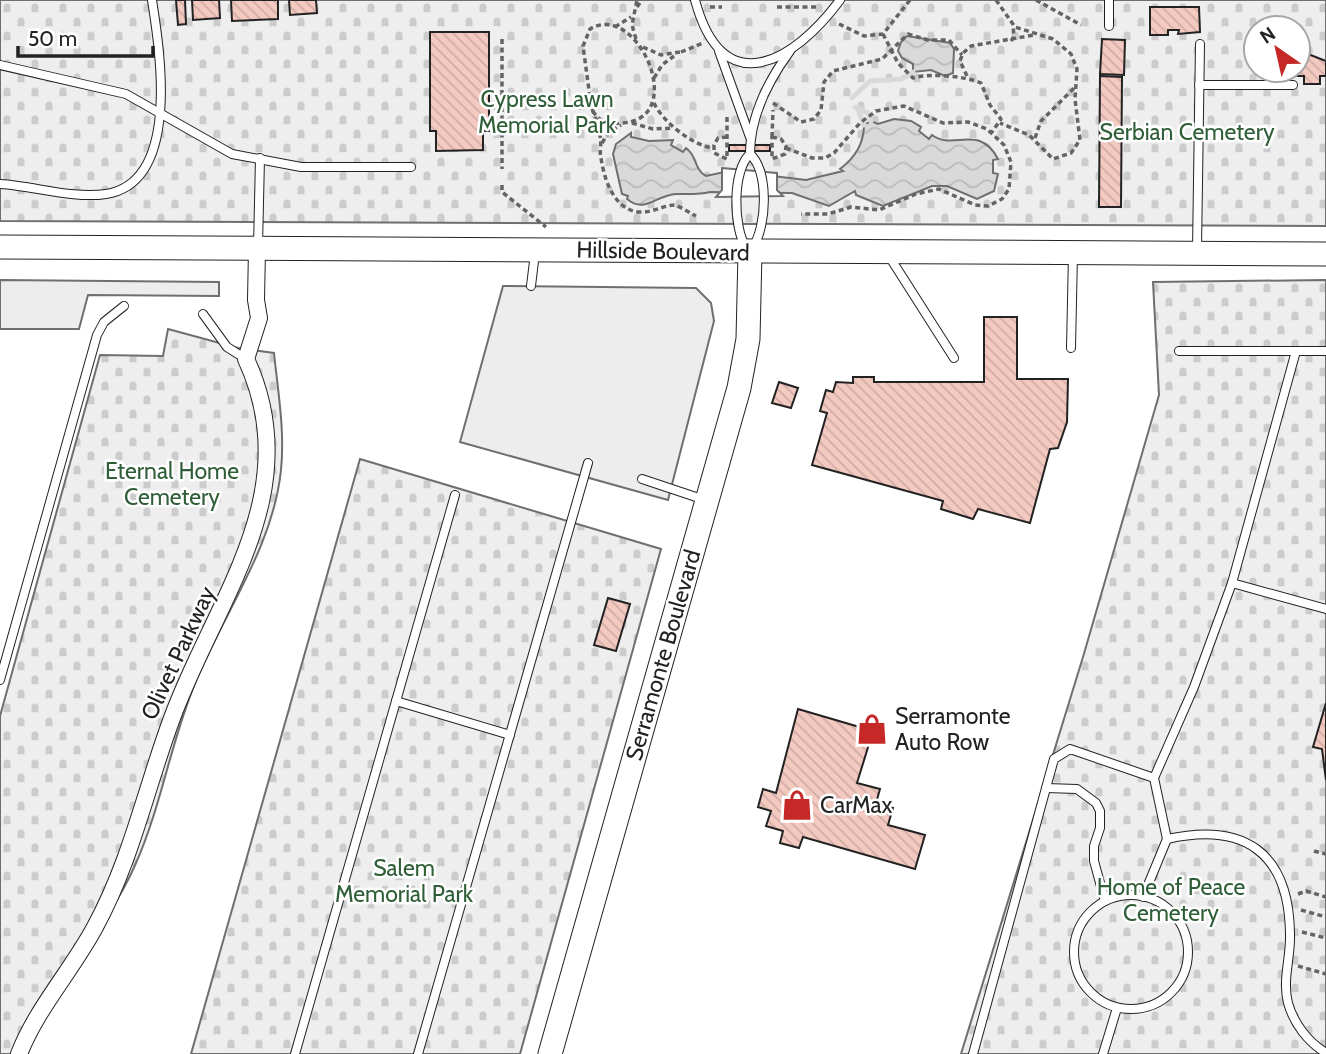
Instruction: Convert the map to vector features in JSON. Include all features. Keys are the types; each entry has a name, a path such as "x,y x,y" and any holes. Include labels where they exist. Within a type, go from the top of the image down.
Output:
{"main road":[{"name":"Hillside Boulevard","path":"0,247 1326,254"},
{"name":"Serramonte Boulevard","path":"550,1054 746,359 750,252"}],"street":[{"path":"246,359 260,318 256,300 257,249"},
{"name":"Olivet Parkway","path":"19,1054 111,895 138,827 174,712 234,585 248,548 259,509 268,447 264,405 246,359"}],"lane":[{"path":"0,184 95,195 116,191 135,180 146,165 161,112 152,0"},
{"path":"695,0 735,90 750,137 750,154 759,166 760,234 750,252 739,234 738,205 740,166 750,154"},
{"path":"714,43 731,59 750,65 771,62 790,51 816,29 840,0"},
{"path":"1109,0 1109,26"},
{"path":"1197,253 1200,44"},
{"path":"750,137 767,87 790,51"},
{"path":"0,65 126,94 161,112 218,148 260,159 300,167 411,167"},
{"path":"1199,85 1293,85"},
{"path":"257,249 260,159"},
{"path":"531,286 535,250"},
{"path":"888,253 954,358"},
{"path":"1071,348 1073,254"},
{"path":"0,680 97,335 104,321 124,306"},
{"path":"202,314 227,347 246,359"},
{"path":"1180,351 1326,351"},
{"path":"1143,897 1167,839 1154,778 1194,687 1232,583 1296,351"},
{"path":"418,1054 587,463"},
{"path":"642,479 707,501"},
{"path":"295,1054 455,495"},
{"path":"1232,583 1326,609"},
{"path":"396,701 510,735"},
{"path":"973,1054 1054,759 1070,749 1154,778"},
{"path":"1046,788 1077,789 1096,803 1100,811 1100,828 1094,846 1094,862 1105,901"},
{"path":"1167,839 1211,832 1247,840 1272,867 1287,903 1290,928 1286,990 1294,1019 1302,1032 1326,1053"},
{"path":"1117,897 1143,897 1166,908 1182,928 1187,941 1186,968 1181,980 1163,999 1141,1009 1117,1008 1095,998 1086,989 1075,967 1073,954 1079,929 1094,908 1117,897"},
{"path":"1103,1054 1117,1008"}],"path":[{"path":"601,147 609,132 648,114 653,97 650,64 633,32 633,14 637,0"},
{"path":"642,0 624,24 593,27 583,41 601,160 611,189 622,206 641,212 676,205 696,216"},
{"path":"835,29 840,23 864,36 883,34 910,0"},
{"path":"996,0 1015,34 1009,42"},
{"path":"1037,0 1081,24"},
{"path":"710,7 722,7"},
{"path":"777,7 818,7"},
{"path":"1000,123 1017,128 1053,159 1066,156 1077,145 1080,135 1075,106 1077,69 1071,54 1054,38 1021,30 1011,23"},
{"path":"609,26 648,51 661,55 714,43"},
{"path":"773,103 797,120 810,121 821,110 823,86 833,71 846,65 870,63 892,52 902,37 911,33 928,40 949,40 962,55 961,68 969,77 984,85 990,105 1000,118 1000,123 992,132"},
{"path":"883,34 892,52 909,74 969,77"},
{"path":"962,55 975,45 1009,42 1040,35"},
{"path":"502,39 502,169"},
{"path":"653,88 662,65 680,52"},
{"path":"1037,144 1035,133 1038,125 1072,92 1076,82"},
{"path":"774,95 772,159 781,158 786,148"},
{"path":"653,97 662,117 700,145 713,148 718,157 727,159 727,137 716,140 713,148"},
{"path":"772,137 783,141 786,148 812,158 825,158 838,149 868,116 890,107 909,106 943,123 973,123 992,132 1007,150 1011,166 1009,189 995,204 975,205 952,192 933,189 879,210 851,207 828,214 801,214"},
{"path":"593,111 603,121 678,130"},
{"path":"502,185 502,192 545,227"},
{"path":"1314,851 1326,854"},
{"path":"1287,903 1306,891 1326,897"},
{"path":"1287,903 1326,917"},
{"path":"1290,928 1326,938"},
{"path":"1287,963 1326,974"}],"green space":[{"name":"Cypress Lawn Memorial Park","path":"0,0 1326,0 1326,226 0,221"},
{"name":"Home of Peace Cemetery","path":"1326,280 1326,1054 961,1054 1083,657 1159,395 1153,282"},
{"name":"Eternal Home Cemetery","path":"168,329 238,348 274,353 282,441 276,498 258,552 187,703 153,818 136,863 120,895 55,992 22,1054 0,1054 0,716 100,355 163,356"},
{"name":"Salem Memorial Park","path":"360,459 661,549 520,1054 191,1054"}],"shaded area":[{"path":"0,280 219,282 219,296 88,295 79,329 0,329"},
{"path":"503,286 696,288 711,303 714,321 668,500 460,442"}],"water":[{"path":"907,36 950,43 954,49 953,73 945,76 931,70 913,72 913,64 902,58 898,51"},
{"path":"894,119 911,121 921,127 919,131 929,139 932,135 940,139 983,142 998,159 993,160 993,173 998,174 994,191 977,199 947,186 932,186 883,206 856,195 855,191 829,206 792,193 710,192 669,195 639,205 622,194 613,154 616,144 631,133 631,137 649,141 673,140 671,145 683,152 686,148 690,151 699,170 706,176 729,171 806,180 843,171 840,169 851,160 861,144 864,125 871,121 878,124"}],"pier":[{"path":"722,168 777,173 777,190 783,196 716,197 722,190"}],"building":[{"path":"176,0 185,0 186,24 178,25"},
{"path":"192,0 219,0 220,18 193,20"},
{"path":"231,0 278,0 278,19 232,21"},
{"path":"289,0 316,0 317,13 290,15"},
{"path":"1150,7 1199,7 1200,32 1178,34 1179,30 1168,30 1168,35 1150,35"},
{"path":"430,32 489,32 489,131 483,131 483,150 436,151 436,131 430,131"},
{"path":"1102,39 1125,40 1124,75 1100,74"},
{"path":"1312,56 1326,61 1326,76 1320,76 1320,84 1312,84"},
{"path":"1100,76 1122,77 1121,207 1099,207"},
{"path":"729,145 770,145 770,151 729,151"},
{"path":"984,317 1017,317 1017,379 1068,379 1067,422 1058,448 1050,449 1030,523 978,509 973,519 941,509 943,501 812,465 827,413 820,411 826,390 833,392 836,382 853,383 853,377 874,377 874,382 984,382"},
{"path":"779,382 798,388 791,408 772,403"},
{"path":"608,598 630,604 616,651 594,645"},
{"path":"1326,703 1326,780 1322,749 1313,747"},
{"path":"798,709 873,731 857,783 880,789 876,803 893,808 888,825 925,835 915,869 803,837 799,848 780,843 783,831 766,826 771,811 758,807 763,789 776,793"}],"waterway":[{"path":"852,98 870,81 901,79 913,72"},
{"path":"855,107 868,113 871,121"},
{"path":"858,109 864,125"}],"place":[{"name":"Serramonte Auto Row","path":"872,729"},
{"name":"CarMax","path":"797,805"}],"park label":[{"name":"Serbian Cemetery","path":"1187,132"}]}
